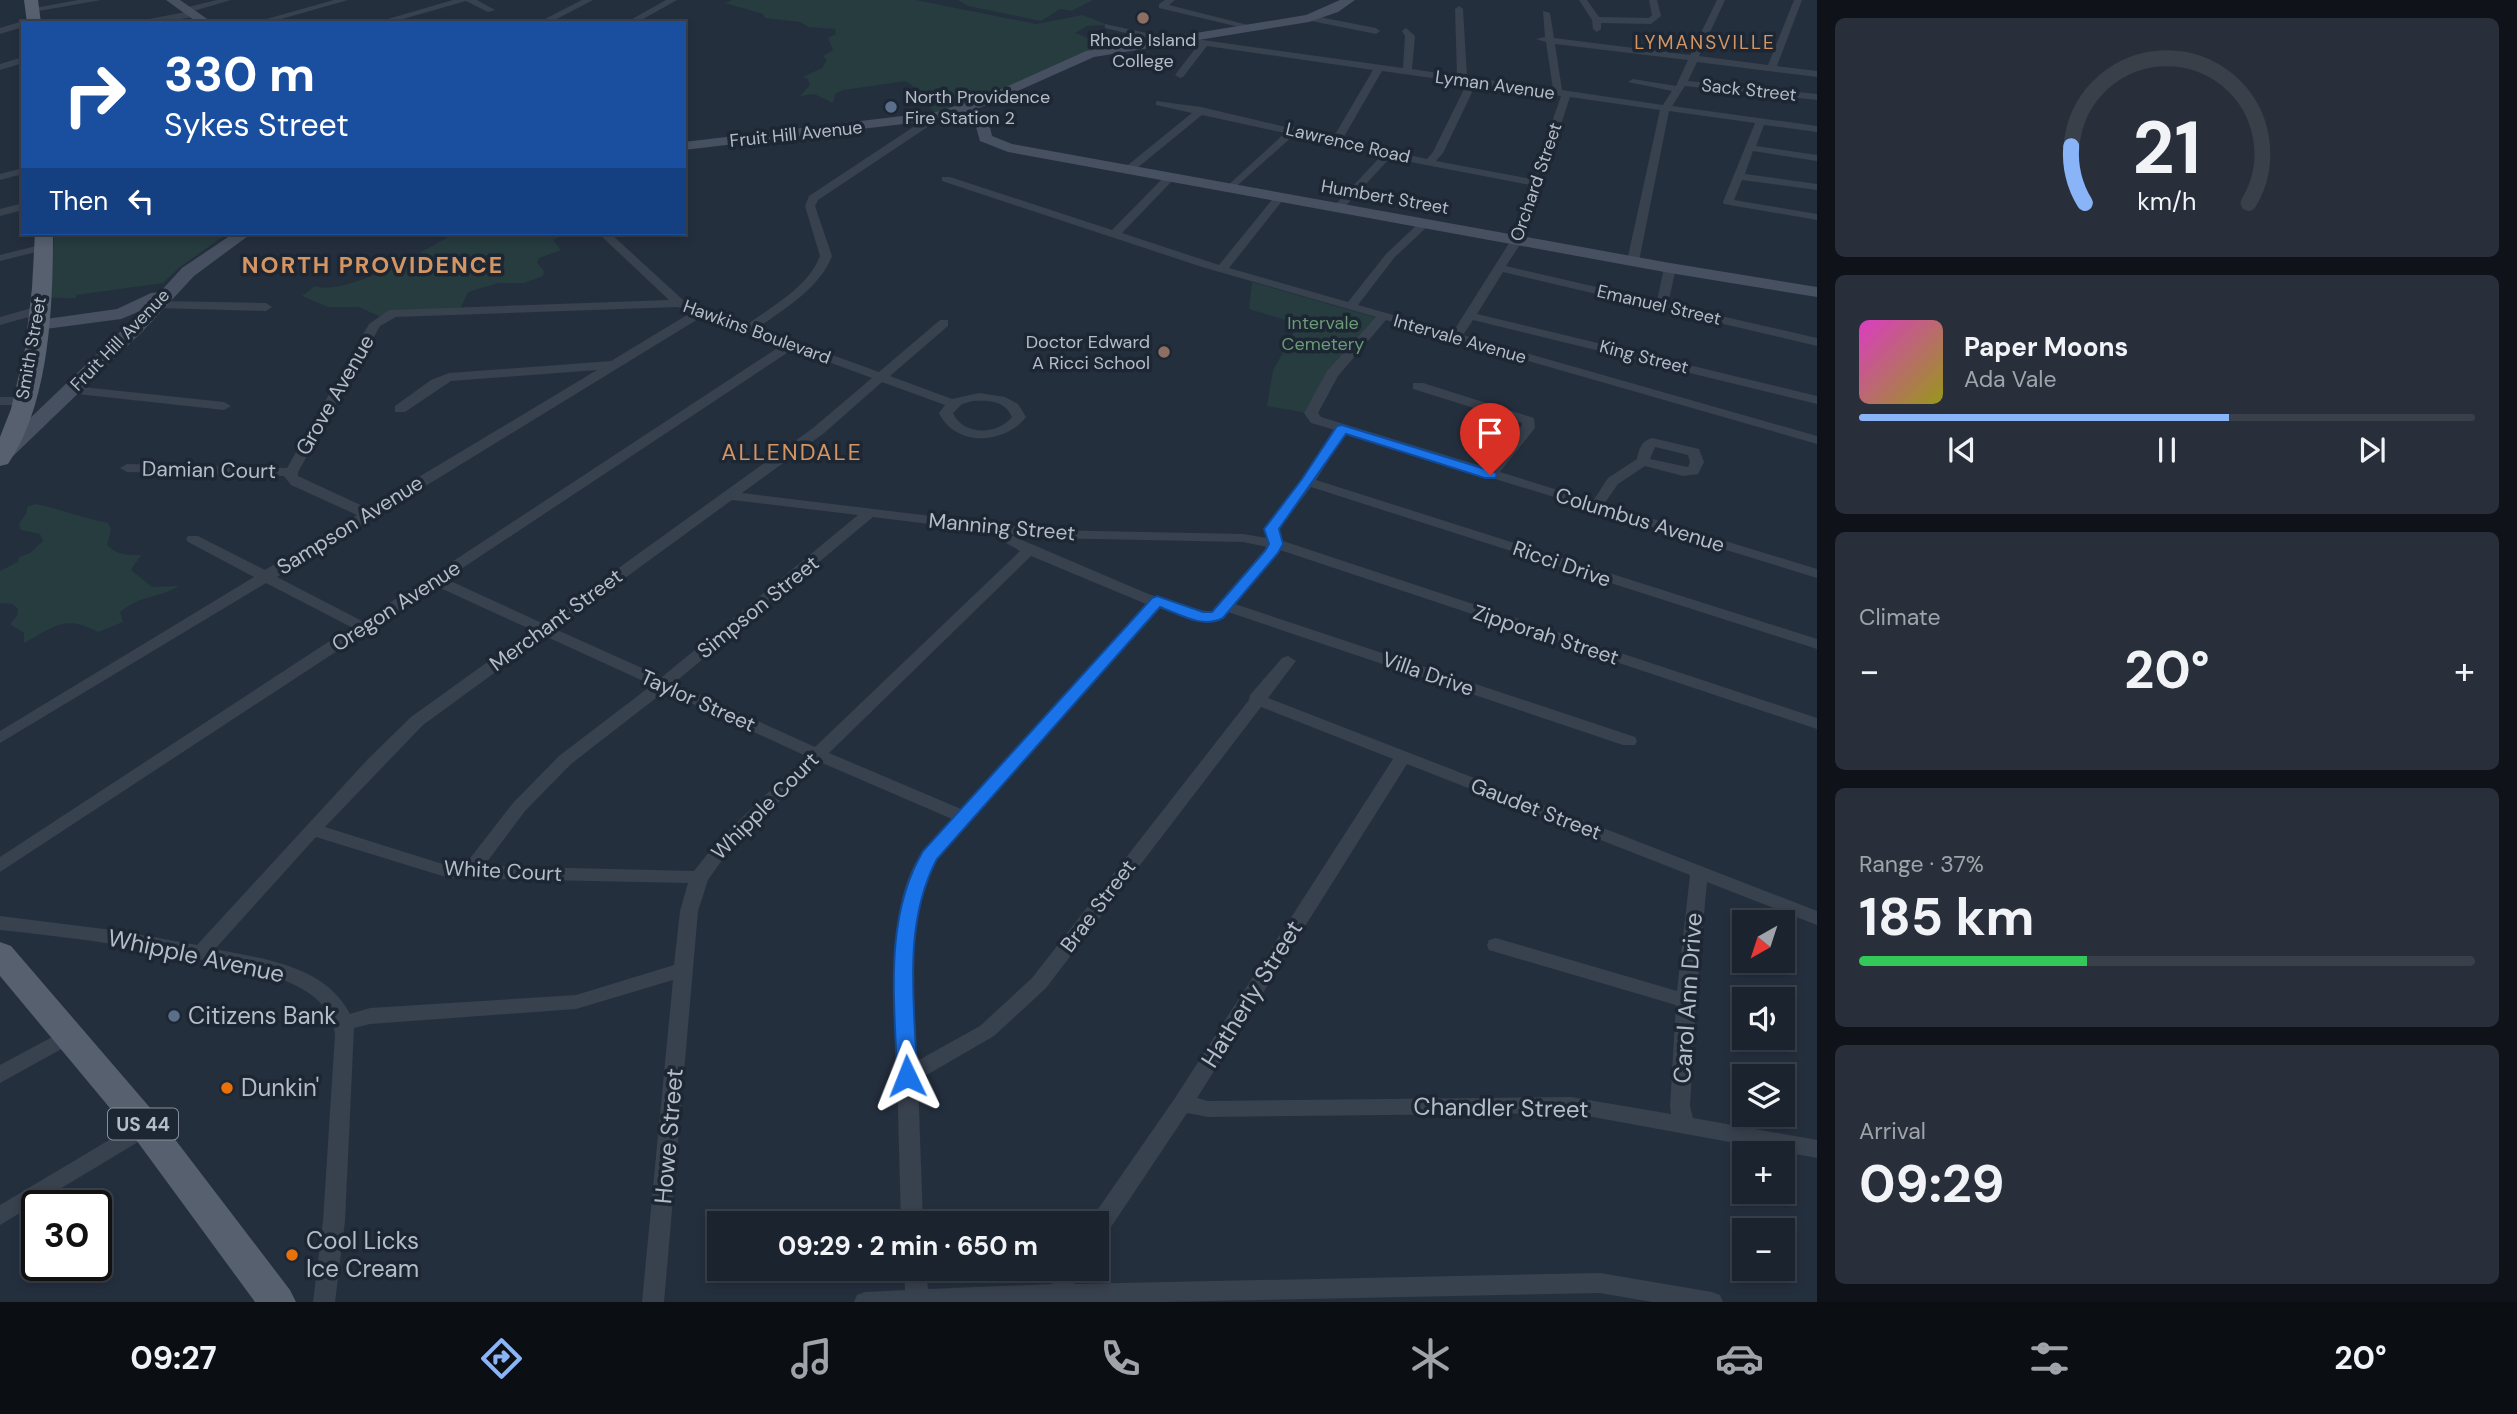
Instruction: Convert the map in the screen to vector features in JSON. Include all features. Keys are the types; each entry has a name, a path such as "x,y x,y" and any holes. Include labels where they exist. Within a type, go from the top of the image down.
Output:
{"main road":[{"path":"172,0 204,21"},
{"name":"Fruit Hill Avenue","path":"686,146 910,128 968,109 1082,57 1116,48 1309,18 1349,0"},
{"name":"Smith Street","path":"1,457 23,401 39,317 44,240"},
{"path":"111,316 144,305 173,287"},
{"path":"39,317 111,316 124,318 136,327"},
{"name":"Fruit Hill Avenue","path":"1,457 136,327"},
{"name":"US 44","path":"0,954 146,1127 277,1302"}],"street":[{"path":"30,17 97,0"},
{"path":"143,21 191,12 227,0"},
{"path":"264,21 344,0"},
{"path":"470,0 491,10"},
{"path":"545,21 589,0"},
{"path":"633,21 673,0"},
{"path":"1171,0 1162,6 1252,27"},
{"path":"1583,0 1596,20 1600,45"},
{"path":"1633,261 1666,108 1680,86 1721,0"},
{"path":"1771,69 1798,0"},
{"path":"385,21 456,1"},
{"path":"1596,20 1651,21 1657,16 1653,1"},
{"path":"1430,162 1437,153 1467,81 1459,9"},
{"path":"1546,13 1546,40 1562,94"},
{"path":"400,17 409,21"},
{"path":"1309,18 1376,31"},
{"path":"0,31 21,21"},
{"name":"Lyman Avenue","path":"1108,26 1203,45 1817,129"},
{"path":"1406,31 1410,36 1407,73"},
{"path":"1546,40 1817,74"},
{"path":"1180,75 1203,45"},
{"path":"0,67 21,61"},
{"path":"1337,140 1378,69"},
{"name":"Sack Street","path":"1633,82 1817,97"},
{"name":"Orchard Street","path":"1456,337 1517,240 1538,183 1562,94"},
{"name":"Lawrence Road","path":"1159,103 1538,183"},
{"name":"Humbert Street","path":"968,109 981,118 985,138 999,146 1670,268 1817,292"},
{"path":"1127,171 1201,110"},
{"path":"1760,122 1729,204 1817,217"},
{"path":"748,330 808,285 823,264 825,256 810,206 813,198 910,128"},
{"path":"1230,189 1294,130"},
{"path":"1751,148 1817,158"},
{"path":"1338,208 1389,153"},
{"path":"0,177 21,172"},
{"path":"1739,176 1817,187"},
{"path":"1114,235 1169,178"},
{"name":"Intervale Avenue","path":"946,179 1222,269 1817,440"},
{"path":"1222,269 1279,198"},
{"path":"0,213 21,207"},
{"path":"1350,307 1390,256 1424,223"},
{"name":"Fruit Hill Avenue","path":"136,327 194,267 241,235"},
{"path":"606,235 679,303"},
{"path":"0,258 44,240"},
{"name":"Emanuel Street","path":"1500,268 1817,342"},
{"path":"1662,306 1670,268"},
{"name":"Hawkins Boulevard","path":"387,315 402,312 679,303 953,404"},
{"path":"159,305 266,307"},
{"name":"Sampson Avenue","path":"0,738 701,312"},
{"name":"Grove Avenue","path":"368,514 296,482 291,477 291,472 376,324 387,315"},
{"name":"King Street","path":"1471,316 1817,400"},
{"path":"0,321 39,317"},
{"name":"Columbus Avenue","path":"1383,317 1332,374 1311,413 1316,421 1817,574"},
{"name":"Merchant Street","path":"201,952 417,721 818,430 944,323"},
{"name":"Oregon Avenue","path":"0,866 791,345"},
{"path":"400,410 444,379 468,374 612,365"},
{"path":"1418,386 1529,421 1528,428 1490,475"},
{"path":"73,390 224,406"},
{"path":"975,397 994,398 1009,403 1018,417 1007,429 990,433 971,432 955,427 947,418 946,413 953,404 975,397"},
{"path":"0,401 23,401"},
{"path":"984,526 1029,550 1157,601 1207,618 1215,617 1276,544 1272,529 1308,482 1342,429"},
{"path":"1596,506 1613,481 1643,461"},
{"name":"Damian Court","path":"127,468 291,472"},
{"name":"Ricci Drive","path":"1308,482 1817,644"},
{"name":"Manning Street","path":"728,495 1046,534 1243,538 1276,544"},
{"name":"Simpson Street","path":"468,874 537,788 565,760 662,685 869,513"},
{"path":"192,538 364,628"},
{"name":"Zipporah Street","path":"1276,544 1817,724"},
{"name":"Whipple Court","path":"682,970 692,895 699,877 723,846 1029,550"},
{"name":"Taylor Street","path":"436,580 662,685 962,816"},
{"path":"912,1211 904,961 906,920 918,877 929,856 962,816 1157,601"},
{"name":"Villa Drive","path":"1226,606 1629,741"},
{"name":"Brae Street","path":"907,1076 987,1031 1039,983 1255,699 1287,661"},
{"name":"Gaudet Street","path":"1255,699 1817,918"},
{"name":"Hatherly Street","path":"1109,1211 1182,1104 1403,757"},
{"name":"White Court","path":"313,830 432,868 468,874 699,877"},
{"name":"Carol Ann Drive","path":"1684,1124 1680,1106 1686,1001 1699,872"},
{"name":"Whipple Avenue","path":"0,923 116,937 201,952 297,977 329,997 345,1023"},
{"path":"1496,945 1686,1001"},
{"path":"324,1302 334,1222 345,1023 370,1016 576,1002 682,970"},
{"name":"Howe Street","path":"653,1302 682,970"},
{"path":"0,1075 69,1036"},
{"name":"Chandler Street","path":"1182,1104 1208,1109 1563,1105 1817,1149"},
{"path":"0,1216 146,1127"},
{"path":"916,1281 917,1300"},
{"path":"1059,1294 1064,1281"},
{"path":"865,1302 1059,1294 1600,1283 1712,1302"}],"green space":[{"path":"732,0 916,0 1036,24 1083,15 1108,25 1087,26 1075,33 1113,48 997,96 938,115 906,81 843,90 835,94 833,103 814,94 800,96 810,85 808,79 803,77 822,68 827,60 823,56 833,50 828,38 836,34 835,29 765,18 763,14 725,3"},
{"path":"958,0 1093,0 1071,11 1060,9 1041,21 968,6"},
{"path":"54,235 225,235 180,267 163,283 76,295 76,298 51,298"},
{"path":"451,235 562,235 553,240 561,250 539,258 537,263 544,271 543,276 524,283 498,283 468,292 460,309 383,318 359,307 328,307 302,296 315,286 329,288 346,285 407,260"},
{"name":"Intervale Cemetery","path":"1252,282 1377,318 1328,371 1307,413 1267,406 1273,370 1293,335 1292,322 1249,309"},
{"path":"35,504 108,523 111,530 107,545 111,549 127,555 141,555 131,570 152,587 179,586 128,606 120,612 123,622 98,632 68,623 24,643 24,633 10,624 17,616 18,609 13,604 0,603 0,571 18,562 19,557 30,553 43,541 40,534 21,530 19,524 27,512 27,507"}],"place":[{"name":"Rhode Island College","path":"1143,18"},
{"name":"North Providence Fire Station 2","path":"891,107"},
{"name":"Doctor Edward A Ricci School","path":"1164,352"},
{"name":"Citizens Bank","path":"174,1016"},
{"name":"Dunkin'","path":"227,1088"},
{"name":"Cool Licks Ice Cream","path":"292,1255"}],"district":[{"name":"LYMANSVILLE","path":"1705,42"},
{"name":"NORTH PROVIDENCE","path":"373,265"},
{"name":"ALLENDALE","path":"792,452"}],"route":[{"path":"907,1076 904,961 906,920 918,877 929,856 1157,601 1201,617 1215,617 1271,553 1276,544 1272,529 1308,482 1342,429 1490,475"}]}
